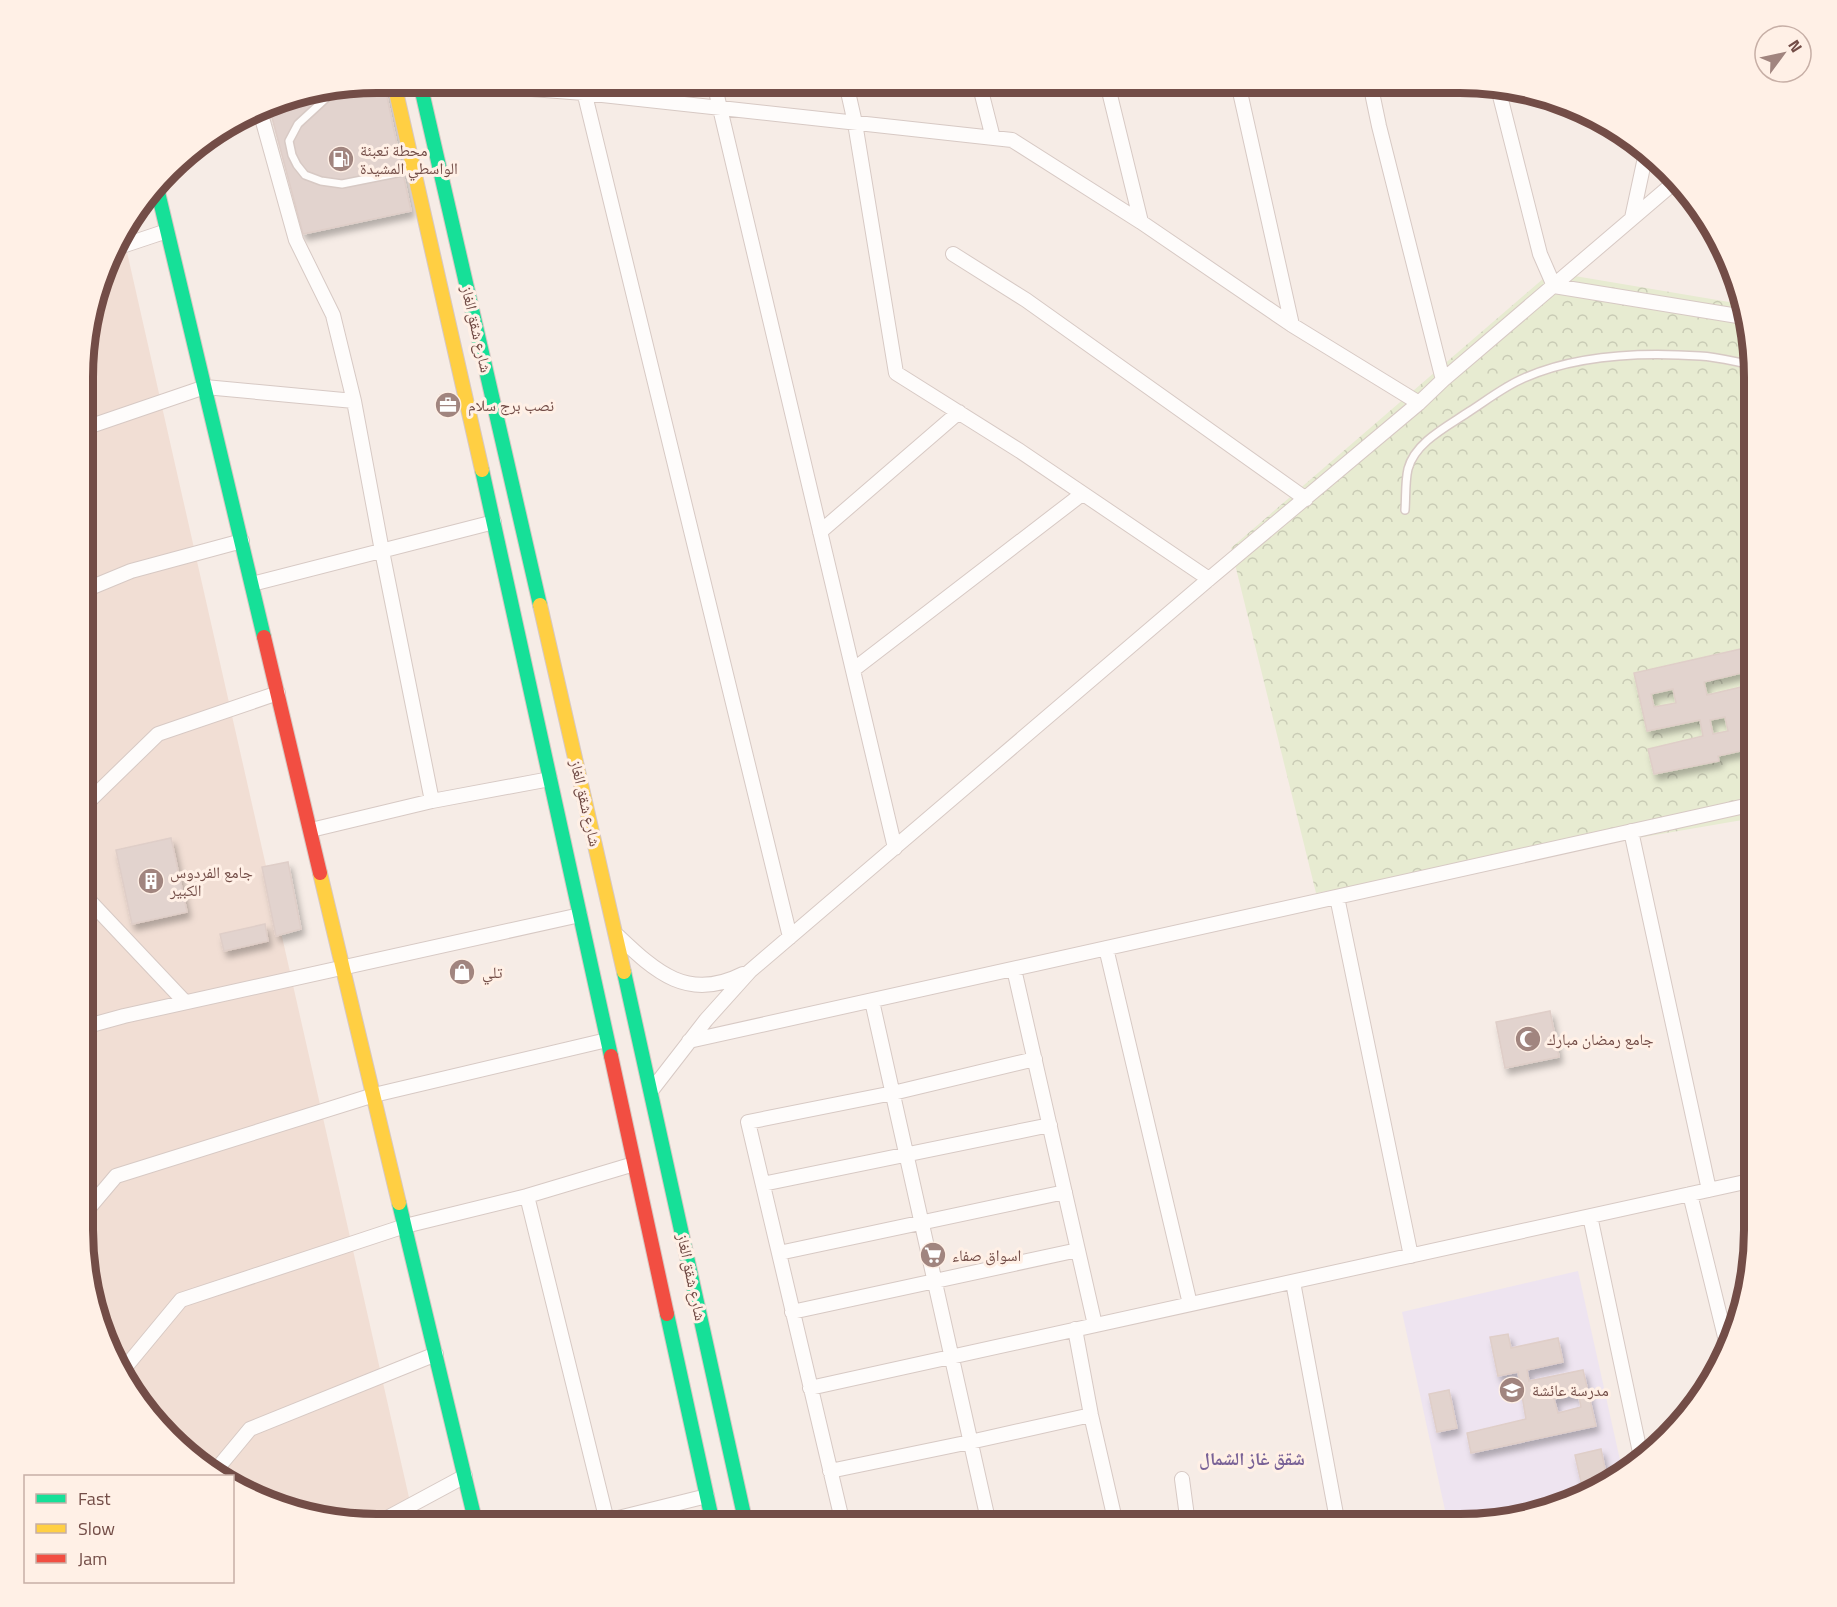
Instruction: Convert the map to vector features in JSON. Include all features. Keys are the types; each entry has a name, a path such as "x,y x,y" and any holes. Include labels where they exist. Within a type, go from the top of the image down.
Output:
{"main road":[{"name":"شارع شقق الغاز","path":"397,93 494,522 616,934 744,1514"},
{"name":"شارع شقق الغاز","path":"422,93 544,685 550,779 711,1514"},
{"path":"159,196 474,1514"}],"street":[{"path":"584,93 790,937"},
{"path":"616,93 720,109 1012,140 1141,222 1292,325 1419,403"},
{"path":"716,93 895,848"},
{"path":"848,93 896,373 1037,462 1209,579"},
{"path":"982,93 993,138"},
{"path":"1109,93 1141,222"},
{"path":"1240,93 1292,325"},
{"path":"1372,93 1443,380"},
{"path":"1500,95 1540,254 1554,286"},
{"path":"262,118 296,240 333,315 354,401 432,801"},
{"path":"1632,218 1644,162"},
{"path":"651,1091 689,1041 750,971 1419,403 1670,186"},
{"path":"126,245 167,231"},
{"path":"953,254 1026,300 1306,499"},
{"path":"1554,286 1737,316"},
{"path":"93,425 205,387 354,401"},
{"path":"820,532 959,412"},
{"path":"853,670 1082,494"},
{"path":"252,584 494,522"},
{"path":"93,587 132,571 242,541"},
{"path":"93,797 158,734 278,693"},
{"path":"311,830 432,801 550,779"},
{"path":"689,1041 1744,806"},
{"path":"1631,831 1709,1190"},
{"path":"1337,897 1411,1256"},
{"path":"93,905 185,1002"},
{"path":"93,1025 185,1002 580,915"},
{"path":"616,934 651,967 672,978 686,982 712,985 750,971"},
{"path":"1106,948 1190,1304"},
{"path":"1014,969 1095,1325"},
{"path":"872,1001 987,1514"},
{"path":"93,1203 116,1176 374,1095 607,1040"},
{"path":"841,1514 748,1122 893,1094 1035,1059"},
{"path":"763,1184 1050,1125"},
{"path":"127,1365 181,1299 405,1226 527,1196 634,1164"},
{"path":"810,1388 1744,1182"},
{"path":"779,1254 1065,1192"},
{"path":"1690,1194 1724,1333"},
{"path":"527,1196 599,1514"},
{"path":"1590,1216 1640,1449"},
{"path":"792,1312 1078,1250"},
{"path":"1293,1282 1336,1514"},
{"path":"1075,1329 1091,1415 1114,1514"},
{"path":"219,1466 250,1429 436,1353"},
{"path":"830,1471 1091,1415"},
{"path":"395,1514 465,1476"},
{"path":"1182,1479 1187,1514"},
{"path":"636,1514 707,1496"}],"lane":[{"path":"326,97 298,124 289,141 297,165 305,175 321,181 342,184 414,169"},
{"path":"1405,510 1407,472 1415,453 1446,427 1522,378 1551,367 1648,354 1702,356 1743,362"}],"shaded area":[{"path":"125,245 413,1514 340,1512 322,1509 268,1492 219,1466 176,1431 141,1388 115,1339 98,1285 93,1230 93,377 98,322 108,286"},
{"name":"مدرسة عائشة","path":"1578,1271 1621,1464 1585,1485 1551,1499 1497,1512 1446,1514 1402,1312"}],"green space":[{"path":"1551,272 1734,303 1742,340 1744,377 1744,820 1316,893 1231,548"}],"building":[{"name":"محطة تعبئة الواسطي المشيدة","path":"386,93 411,211 303,234 271,114 322,98"},
{"path":"1744,648 1744,672 1704,682 1707,695 1744,686 1744,750 1718,756 1719,761 1654,774 1648,749 1703,736 1700,720 1647,731 1634,673","holes":["1673,689 1676,703 1654,707 1651,694","1725,717 1728,731 1713,734 1710,720"]},
{"name":"جامع الفردوس الكبير","path":"171,838 187,912 132,924 116,850"},
{"path":"288,862 301,929 276,936 262,867"},
{"path":"265,924 268,941 224,951 220,934"},
{"name":"جامع رمضان مبارك","path":"1550,1011 1559,1057 1505,1068 1496,1022"},
{"path":"1508,1334 1511,1348 1558,1338 1563,1362 1527,1370 1529,1381 1583,1370 1596,1426 1471,1453 1467,1433 1526,1419 1518,1372 1498,1376 1490,1337","holes":["1578,1393 1581,1407 1558,1413 1554,1399"]},
{"path":"1449,1390 1457,1428 1437,1432 1429,1394"},
{"path":"1601,1449 1606,1474 1582,1486 1575,1455"}],"traffic: fast":[{"path":"422,93 540,605"},
{"path":"159,196 264,637"},
{"path":"482,470 611,1056"},
{"path":"624,972 744,1514"},
{"path":"399,1203 474,1514"},
{"path":"667,1314 711,1514"}],"traffic: slow":[{"path":"396,93 482,470"},
{"path":"540,605 624,972"},
{"path":"320,873 399,1203"}],"traffic: jam":[{"path":"264,637 320,873"},
{"path":"611,1056 667,1314"}],"place":[{"name":"محطة تعبئة الواسطي المشيدة","path":"341,159"},
{"name":"نصب برج سلام","path":"448,405"},
{"name":"جامع الفردوس الكبير","path":"151,881"},
{"name":"تلي","path":"462,972"},
{"name":"جامع رمضان مبارك","path":"1528,1039"},
{"name":"اسواق صفاء","path":"933,1255"},
{"name":"مدرسة عائشة","path":"1512,1390"}],"district":[{"name":"شقق غاز الشمال","path":"1252,1458"}]}
